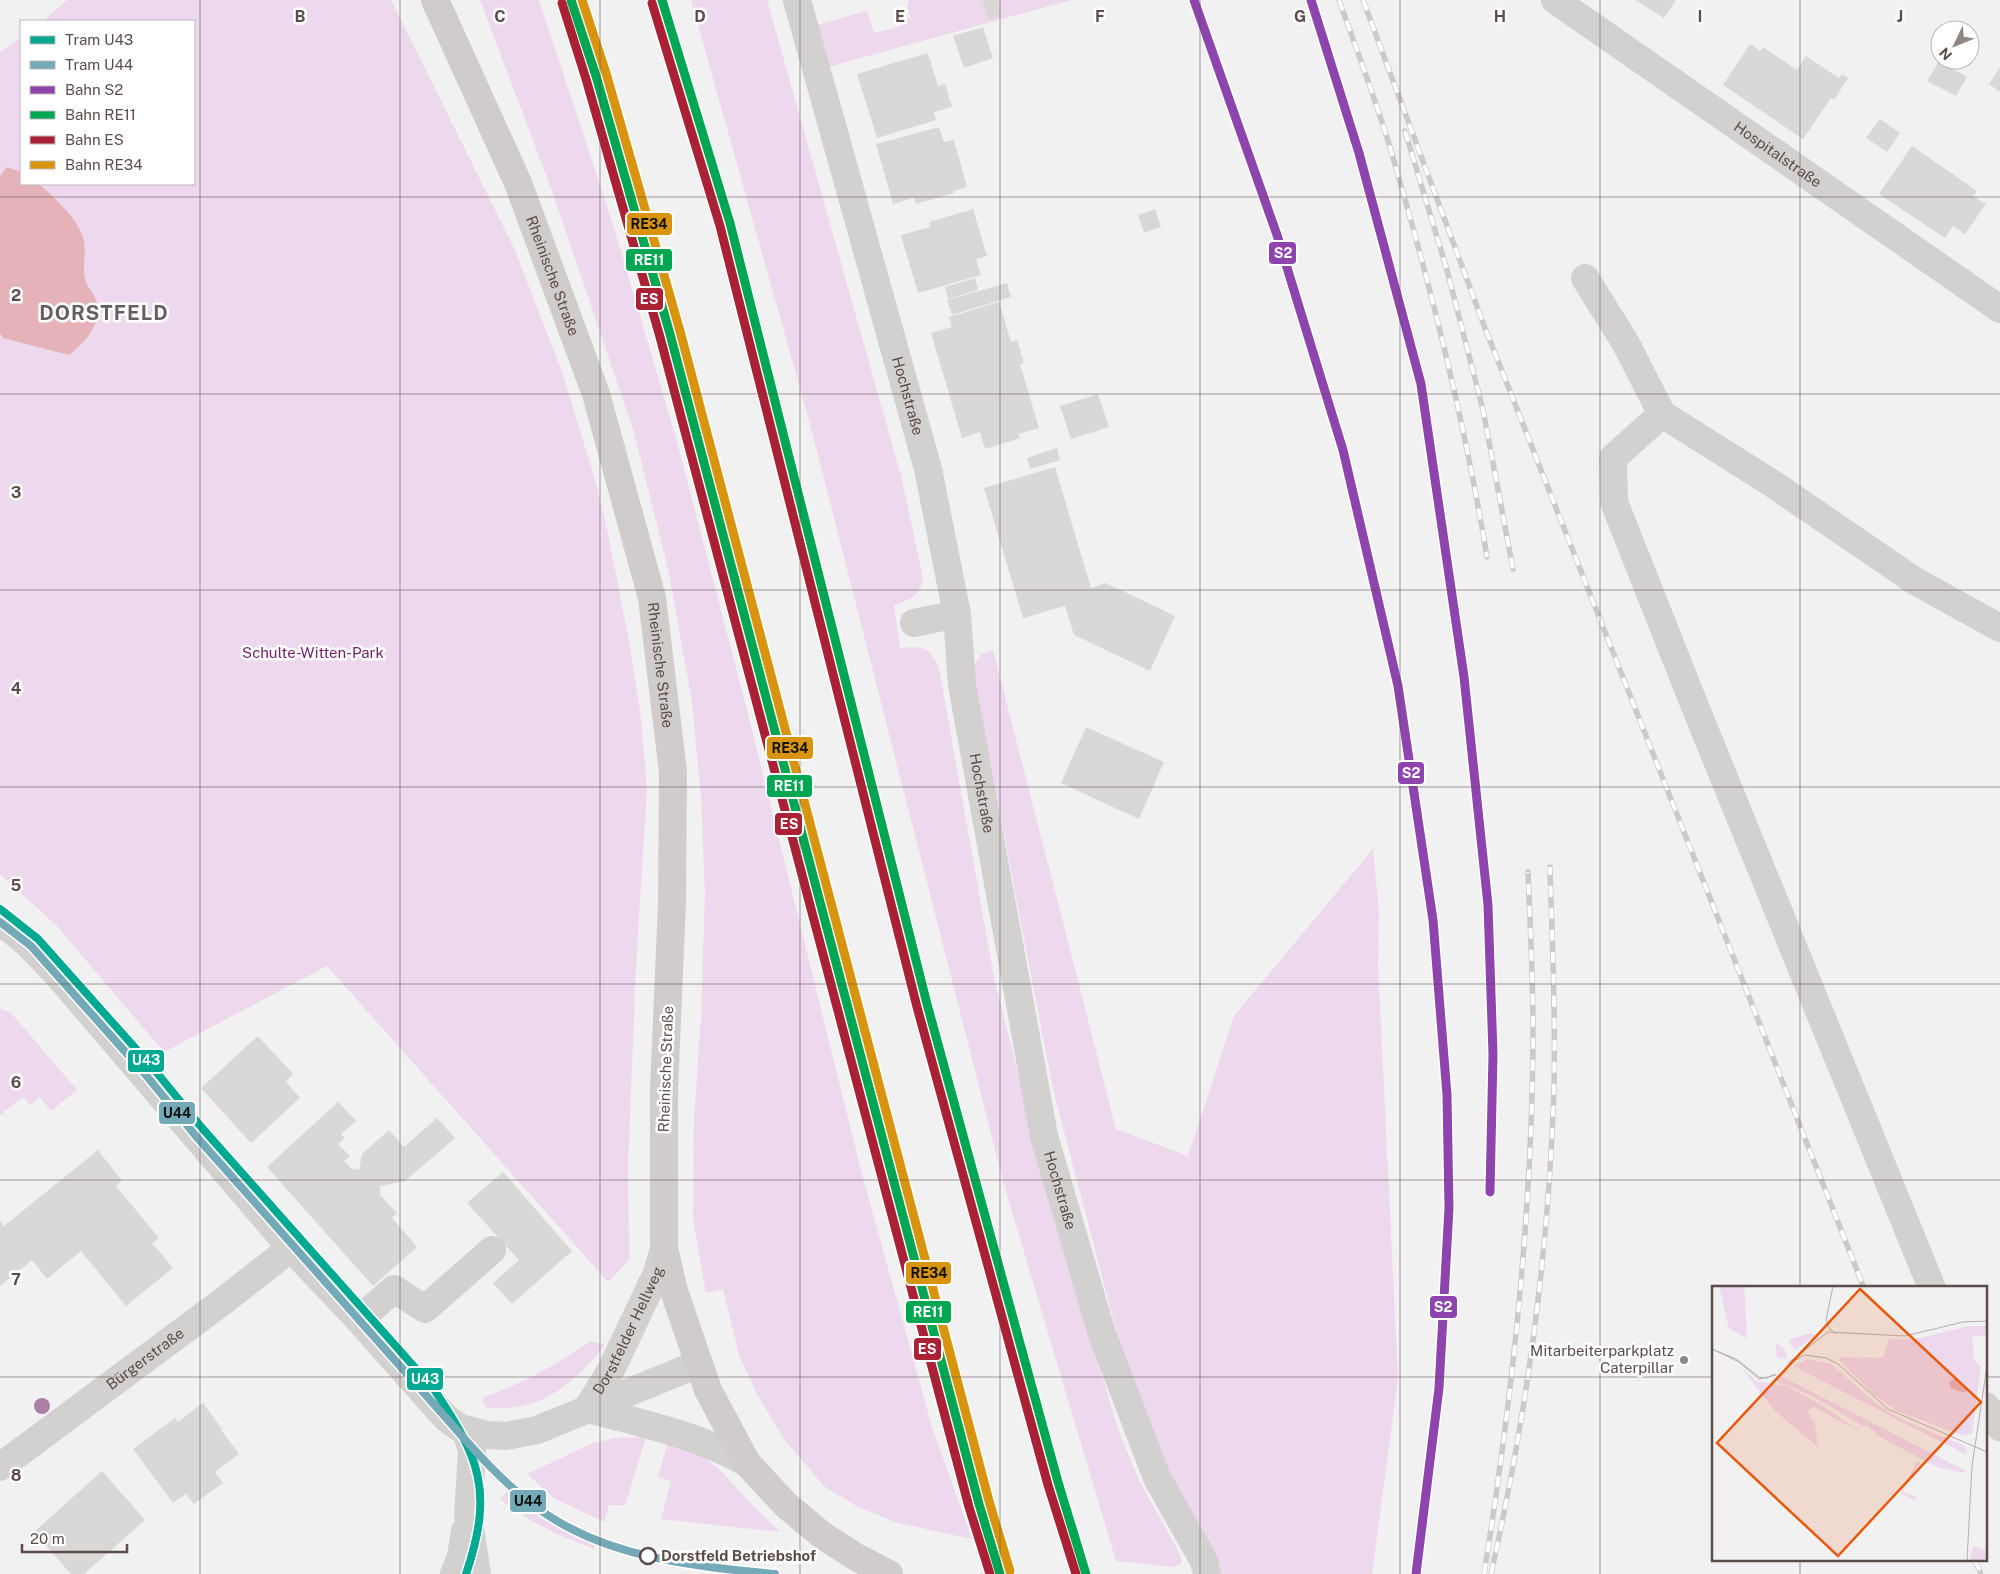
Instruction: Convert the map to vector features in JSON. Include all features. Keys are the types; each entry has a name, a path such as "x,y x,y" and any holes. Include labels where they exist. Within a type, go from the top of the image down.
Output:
{"main road":[{"name":"Rheinische Straße","path":"435,0 518,183 596,394 652,598 672,772 672,903 664,1089 664,1248 674,1291 698,1364"},
{"name":"Dorstfelder Hellweg","path":"698,1364 708,1390 747,1463 786,1505 822,1535 856,1557 889,1574"}],"street":[{"name":"Hochstraße","path":"797,0 928,469 957,614 962,685 1044,1136 1102,1334 1157,1478 1204,1561 1207,1574"},
{"name":"Hospitalstraße","path":"1555,0 2000,309"},
{"path":"1585,278 1625,342 1662,414 1770,482 1915,581 2000,628"},
{"path":"1662,414 1613,458 1614,502 1694,704 1931,1286"},
{"path":"914,623 957,614"},
{"name":"Dorstfelder Hellweg","path":"0,921 28,944 57,974 290,1248 359,1320 446,1418 460,1428 506,1436 537,1430 698,1364"},
{"name":"Bürgerstraße","path":"0,1467 222,1302 290,1248"},
{"name":"Dorstfelder Hellweg","path":"586,1410 610,1372 657,1274 664,1248"},
{"path":"359,1320 394,1290 425,1309 492,1250"},
{"path":"1988,1409 2000,1427"},
{"name":"Dorstfelder Hellweg","path":"586,1410 687,1437 724,1450 747,1463"},
{"path":"454,1574 460,1556 468,1515 472,1451 466,1430"},
{"path":"468,1515 477,1574"}],"green space":[{"name":"Schulte-Witten-Park","path":"67,0 391,0 514,248 562,372 596,483 630,647 641,719 647,789 636,966 628,1164 629,1260 608,1282 327,966 164,1052 57,926 0,874 0,52 20,38 20,185 195,185 195,20 44,20"},
{"path":"480,0 539,0 614,228 676,438 747,710 860,1167 932,1427 972,1539 898,1523 856,1506 824,1486 784,1439 757,1394 739,1355 723,1289 706,1293 693,1218 694,1119 701,1017 705,893 701,797 692,702 668,568 634,432 551,188"},
{"path":"691,0 767,0 901,476 923,578 917,594 894,605 900,648 914,647 929,651 939,668 994,978 1055,1220 1119,1432 1140,1482 1180,1554 1182,1563 1175,1567 1116,1561 1005,1188 810,424"},
{"path":"909,0 982,0 988,19 997,0 1071,0 828,67 816,25 867,11 874,33 899,27 910,17 907,6"},
{"path":"993,650 1116,1129 1188,1156 1234,1016 1373,849 1379,912 1378,965 1398,1378 1372,1574 1221,1574 1160,1465 1122,1353 1053,1089 972,668 982,654"},
{"path":"0,1008 11,1013 77,1090 51,1111 40,1097 30,1105 23,1097 0,1115"},
{"path":"591,1341 605,1345 581,1372 553,1394 522,1406 504,1408 485,1407 482,1398 538,1373"},
{"path":"646,1437 625,1505 609,1505 604,1522 554,1498 527,1474 593,1443 616,1438"},
{"path":"668,1441 694,1450 719,1469 780,1532 661,1519 671,1481 658,1477"},
{"path":"513,1486 553,1516 598,1538 594,1549 545,1528 522,1515 500,1499"}],"shaded area":[{"path":"7,167 20,172 20,185 40,185 70,215 83,237 85,247 85,279 96,301 98,312 94,327 86,339 69,355 3,338 0,333 0,176"}],"building":[{"path":"982,0 997,0 1002,16 988,20"},
{"path":"1635,0 1676,0 1664,18"},
{"path":"983,27 993,58 964,68 953,36"},
{"path":"1750,44 1760,51 1763,47 1797,70 1806,56 1839,78 1842,74 1848,78 1834,100 1831,98 1803,139 1723,85"},
{"path":"928,53 938,86 945,84 952,107 934,112 936,120 877,138 857,74"},
{"path":"2000,67 2000,92 1989,84"},
{"path":"1934,70 1955,70 1967,77 1956,96 1927,81"},
{"path":"1880,119 1900,133 1887,152 1866,138"},
{"path":"939,127 944,142 954,140 967,187 954,191 954,193 916,204 914,198 893,204 876,144"},
{"path":"1912,146 1977,191 1973,196 1986,204 1965,234 1953,226 1945,238 1879,194"},
{"path":"973,209 987,256 976,259 981,275 918,293 901,235 930,227 929,222"},
{"path":"1155,209 1161,227 1144,233 1138,215"},
{"path":"975,278 978,290 948,299 945,287"},
{"path":"1007,283 1011,297 952,315 947,300"},
{"path":"999,302 1011,342 1017,340 1024,363 1020,364 1039,428 1018,434 1020,438 985,449 980,432 962,438 931,333 952,327 949,317"},
{"path":"1098,394 1109,427 1071,439 1060,406"},
{"path":"1057,448 1060,460 1030,469 1027,458"},
{"path":"1055,467 1091,588 1106,583 1175,616 1150,671 1074,635 1065,606 1023,618 984,488"},
{"path":"1086,727 1164,762 1139,819 1061,783"},
{"path":"258,1036 293,1074 286,1082 300,1098 251,1143 201,1088"},
{"path":"338,1102 356,1121 341,1134 345,1138 338,1144 350,1156 344,1161 351,1168 359,1170 362,1154 389,1130 404,1147 437,1118 455,1138 405,1181 380,1186 380,1195 397,1213 392,1218 417,1247 373,1286 267,1167"},
{"path":"98,1150 122,1181 116,1186 159,1238 152,1243 173,1268 126,1306 81,1251 47,1279 32,1260 0,1286 0,1221 4,1226"},
{"path":"503,1172 572,1251 512,1304 493,1283 519,1260 467,1203"},
{"path":"203,1403 221,1428 223,1428 221,1430 239,1454 215,1472 223,1483 194,1504 186,1494 173,1503 133,1449 175,1418 178,1422"},
{"path":"102,1471 145,1520 84,1574 71,1574 34,1532"}],"railway":[{"path":"1339,0 1383,126 1432,297 1468,452 1487,557"},
{"path":"1363,0 1485,328 1863,1286"},
{"path":"1405,131 1447,270 1483,410 1513,569"},
{"path":"1491,1574 1504,1514 1525,1393 1534,1332 1547,1210 1554,1087 1554,977 1550,867"},
{"path":"1484,1574 1504,1438 1525,1233 1532,1095 1533,1026 1528,872"},
{"path":"1976,1562 1981,1574"}],"tram line":[{"name":"U43","path":"0,909 38,939 153,1068 202,1128 433,1388 462,1435 478,1476 480,1497 479,1520 475,1545 466,1574"},
{"name":"U44","path":"0,922 31,946 145,1074 195,1135 468,1442 500,1476 524,1497 562,1524 590,1538 620,1549 681,1563 775,1574"}],"rail line":[{"name":"RE11","path":"571,0 596,76 670,334 979,1504 1000,1574"},
{"name":"RE34","path":"582,0 606,73 680,331 989,1501 1010,1571"},
{"name":"RE11","path":"662,0 730,223 927,1004 1058,1482 1086,1574"},
{"name":"S2","path":"1194,0 1277,235 1343,450 1398,686 1433,920 1447,1095 1449,1208 1439,1388 1416,1574"},
{"name":"S2","path":"1311,0 1359,153 1421,384 1464,677 1488,905 1493,1054 1490,1192"},
{"name":"ES","path":"562,3 586,79 660,337 969,1507 990,1574"},
{"name":"ES","path":"652,3 720,226 917,1007 1048,1485 1076,1574"}],"place":[{"name":"Mitarbeiterparkplatz Caterpillar","path":"1684,1360"},
{"name":"Dorstfeld Betriebshof","path":"648,1556"}],"district":[{"name":"DORSTFELD","path":"104,313"}]}
